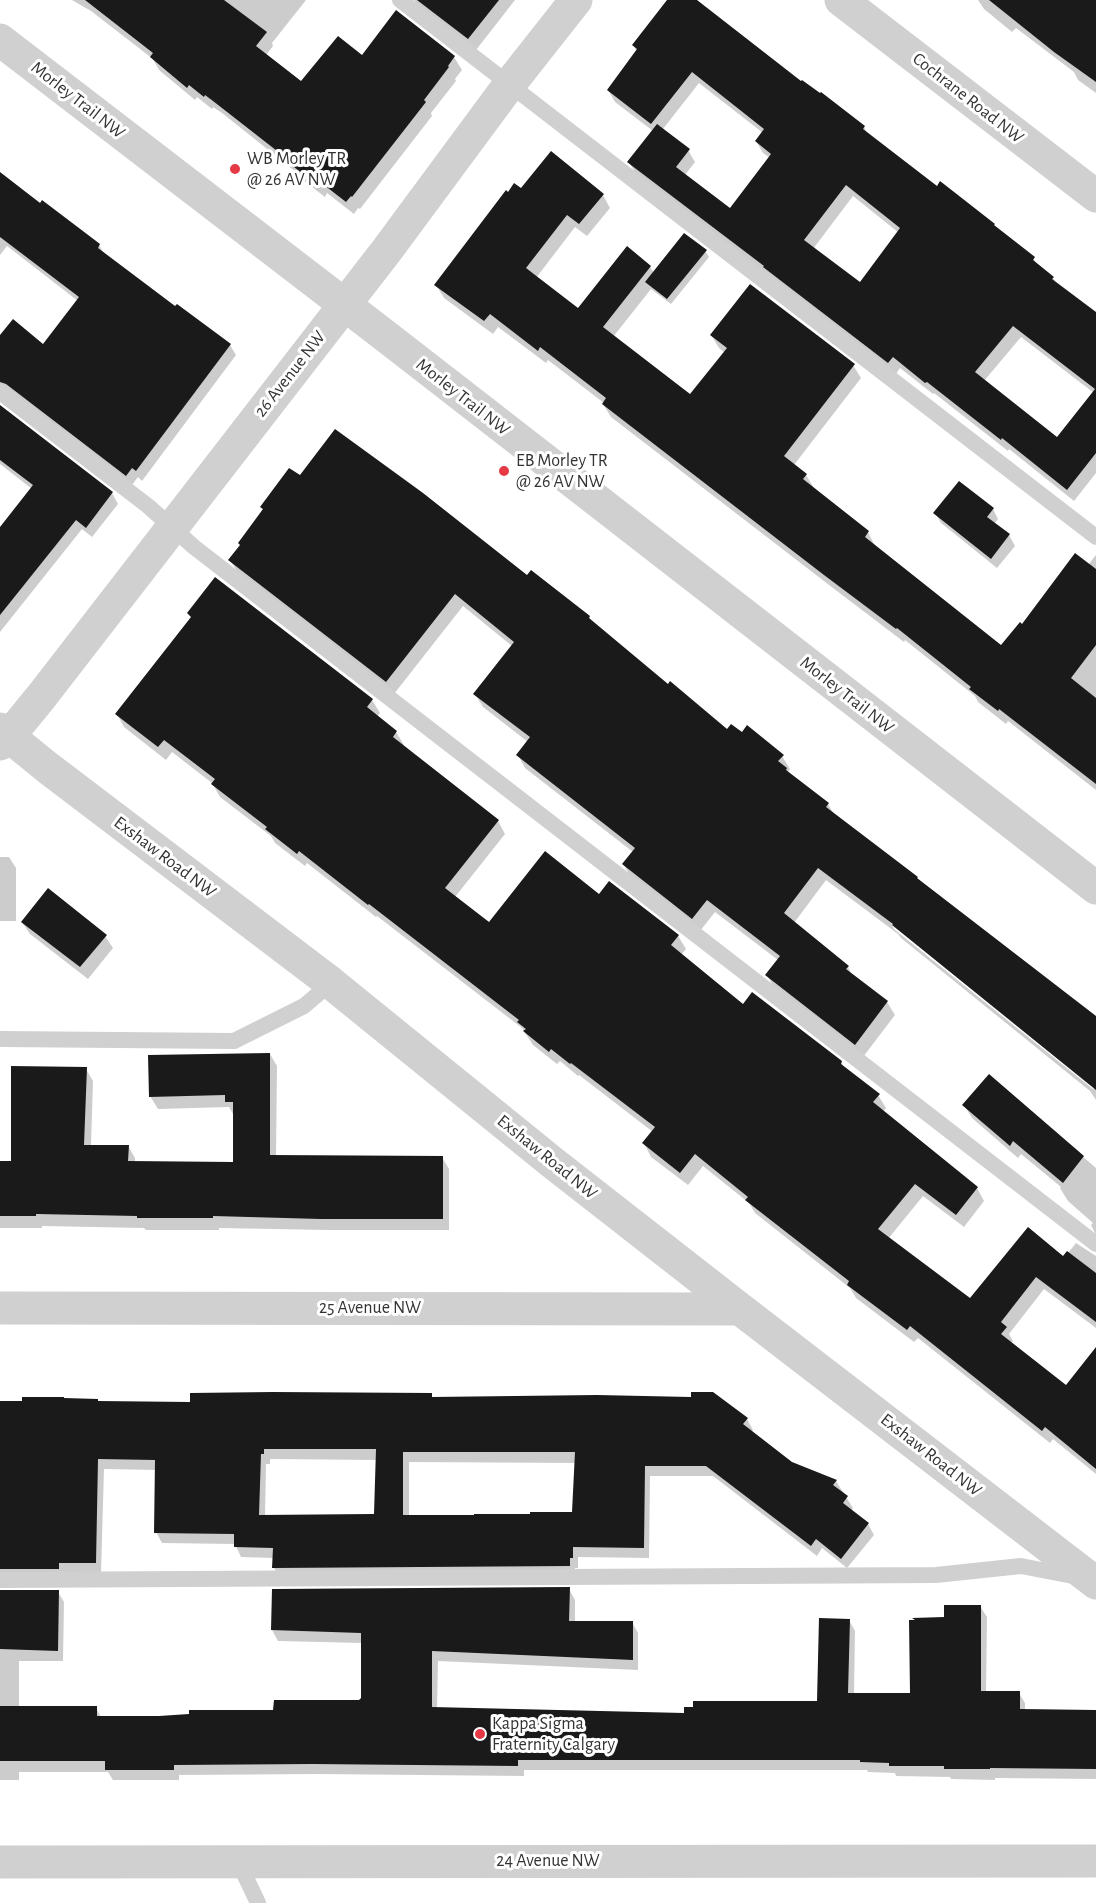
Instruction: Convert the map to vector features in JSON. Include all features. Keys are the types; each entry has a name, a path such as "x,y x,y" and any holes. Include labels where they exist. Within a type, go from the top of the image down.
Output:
{"street":[{"name":"26 Avenue NW","path":"3,736 172,526 387,250 509,85 576,0"},
{"name":"Cochrane Road NW","path":"841,0 1096,196"},
{"name":"Morley Trail NW","path":"0,40 1096,888"},
{"name":"Exshaw Road NW","path":"3,736 331,983 553,1163 1094,1580"},
{"name":"25 Avenue NW","path":"0,1308 740,1309"},
{"name":"24 Avenue NW","path":"0,1862 1096,1861"}],"lane":[{"path":"400,0 1096,537"},
{"path":"0,392 148,506 223,569 1096,1244"},
{"path":"0,1039 234,1041 304,1006 331,983"},
{"path":"0,1580 936,1575 1021,1566 1094,1580"},
{"path":"238,1861 258,1903"}],"building":[{"path":"85,0 224,0 267,32 256,46 301,81 338,36 362,55 396,10 455,56 424,100 426,102 346,202 319,181 317,185 294,167 295,165 205,95 204,97 189,85 187,88 150,57 153,53"},
{"path":"417,0 499,0 468,39"},
{"path":"667,0 697,0 801,81 821,92 865,126 863,129 937,186 940,181 995,224 1035,257 1033,260 1054,277 1052,279 1096,312 1096,453 1067,490 1002,438 1001,440 893,357 888,363 627,162 657,124 690,149 676,167 730,208 771,154 755,141 764,129 692,72 651,124 607,90 637,49 632,45","holes":["846,185 900,228 860,282 804,240","1013,326 1095,389 1057,437 975,372"]},
{"path":"989,0 1096,0 1096,82 1054,52"},
{"path":"551,151 604,194 579,224 567,215 526,268 578,308 627,246 651,266 603,327 690,394 727,348 710,335 750,284 855,364 784,456 807,474 803,479 869,531 865,537 1001,645 1020,622 1022,624 1075,553 1096,569 1096,645 1071,678 1096,698 1096,784 999,709 998,711 969,689 971,687 897,628 824,575 602,404 606,398 540,347 538,351 490,314 484,321 434,285 506,190 508,192 514,183 521,188"},
{"path":"0,172 40,203 42,200 100,244 98,248 175,306 177,304 231,344 136,471 132,468 126,476 6,384 0,382 0,335 13,319 43,344 79,297 0,237"},
{"path":"684,233 707,250 667,299 645,282"},
{"path":"0,405 113,492 86,528 76,520 0,615 0,527 33,485 0,460"},
{"path":"335,429 423,493 527,575 531,570 590,616 589,618 668,684 670,681 727,729 731,724 742,732 747,725 784,755 778,761 787,768 786,770 829,803 826,807 1096,1016 1096,1090 893,924 818,868 784,913 849,966 846,969 888,1001 855,1045 765,975 780,956 707,900 692,919 622,864 635,848 516,755 530,737 473,694 514,642 455,594 386,682 228,560 263,509 260,507 289,468 300,475"},
{"path":"959,481 994,508 987,517 1010,534 991,559 933,513"},
{"path":"215,577 373,699 367,707 397,731 393,737 499,820 445,888 489,922 545,851 599,894 609,881 679,935 671,945 743,1004 752,992 842,1061 841,1064 880,1094 873,1102 978,1187 956,1215 915,1184 878,1229 970,1298 1028,1227 1063,1256 1067,1251 1096,1273 1096,1322 1036,1277 1001,1322 1007,1327 1001,1334 1066,1385 1096,1347 1096,1469 1045,1427 1042,1431 910,1326 907,1330 847,1285 849,1281 745,1200 748,1197 695,1154 680,1173 642,1143 655,1127 571,1063 551,1049 549,1052 523,1031 526,1029 517,1022 519,1020 299,851 297,854 265,829 267,827 211,784 215,779 164,740 158,747 115,714 191,617 187,613"},
{"path":"48,888 107,935 80,967 21,922"},
{"path":"270,1053 270,1155 443,1156 443,1219 213,1216 213,1218 137,1218 137,1216 36,1214 36,1216 0,1216 0,1161 11,1161 11,1066 87,1067 84,1145 129,1145 128,1161 233,1162 233,1102 225,1102 225,1095 149,1097 148,1055"},
{"path":"989,1074 1084,1156 1063,1183 1013,1141 1010,1146 962,1105"},
{"path":"691,1392 713,1392 748,1418 743,1424 792,1462 837,1480 833,1485 848,1496 843,1503 869,1523 841,1559 816,1539 811,1546 706,1466 645,1466 644,1548 573,1547 570,1566 272,1568 273,1548 234,1547 234,1534 154,1533 155,1460 98,1459 96,1563 59,1563 59,1569 0,1569 0,1401 22,1401 22,1397 64,1397 98,1399 98,1401 190,1402 190,1393 432,1393 432,1397 597,1395 691,1397","holes":["264,1449 376,1449 374,1514 259,1515 261,1454 264,1454","403,1452 575,1452 572,1512 403,1515"]},
{"path":"570,1587 569,1621 633,1621 633,1660 432,1651 432,1707 684,1713 684,1707 693,1707 693,1701 817,1701 819,1618 850,1619 848,1693 910,1693 909,1620 944,1617 944,1605 981,1605 981,1691 1020,1691 1020,1709 1096,1710 1096,1769 944,1769 944,1766 889,1766 889,1763 860,1762 860,1760 518,1760 518,1766 174,1765 174,1770 105,1770 105,1761 0,1761 0,1706 97,1706 97,1716 159,1716 189,1714 189,1710 273,1710 274,1700 359,1700 361,1698 361,1633 271,1630 272,1589"},
{"path":"0,1590 59,1590 58,1651 0,1649"}],"place":[{"name":"WB Morley TR @ 26 AV NW","path":"235,169"},
{"name":"EB Morley TR @ 26 AV NW","path":"504,471"},
{"name":"Kappa Sigma Fraternity Calgary","path":"480,1734"}]}
